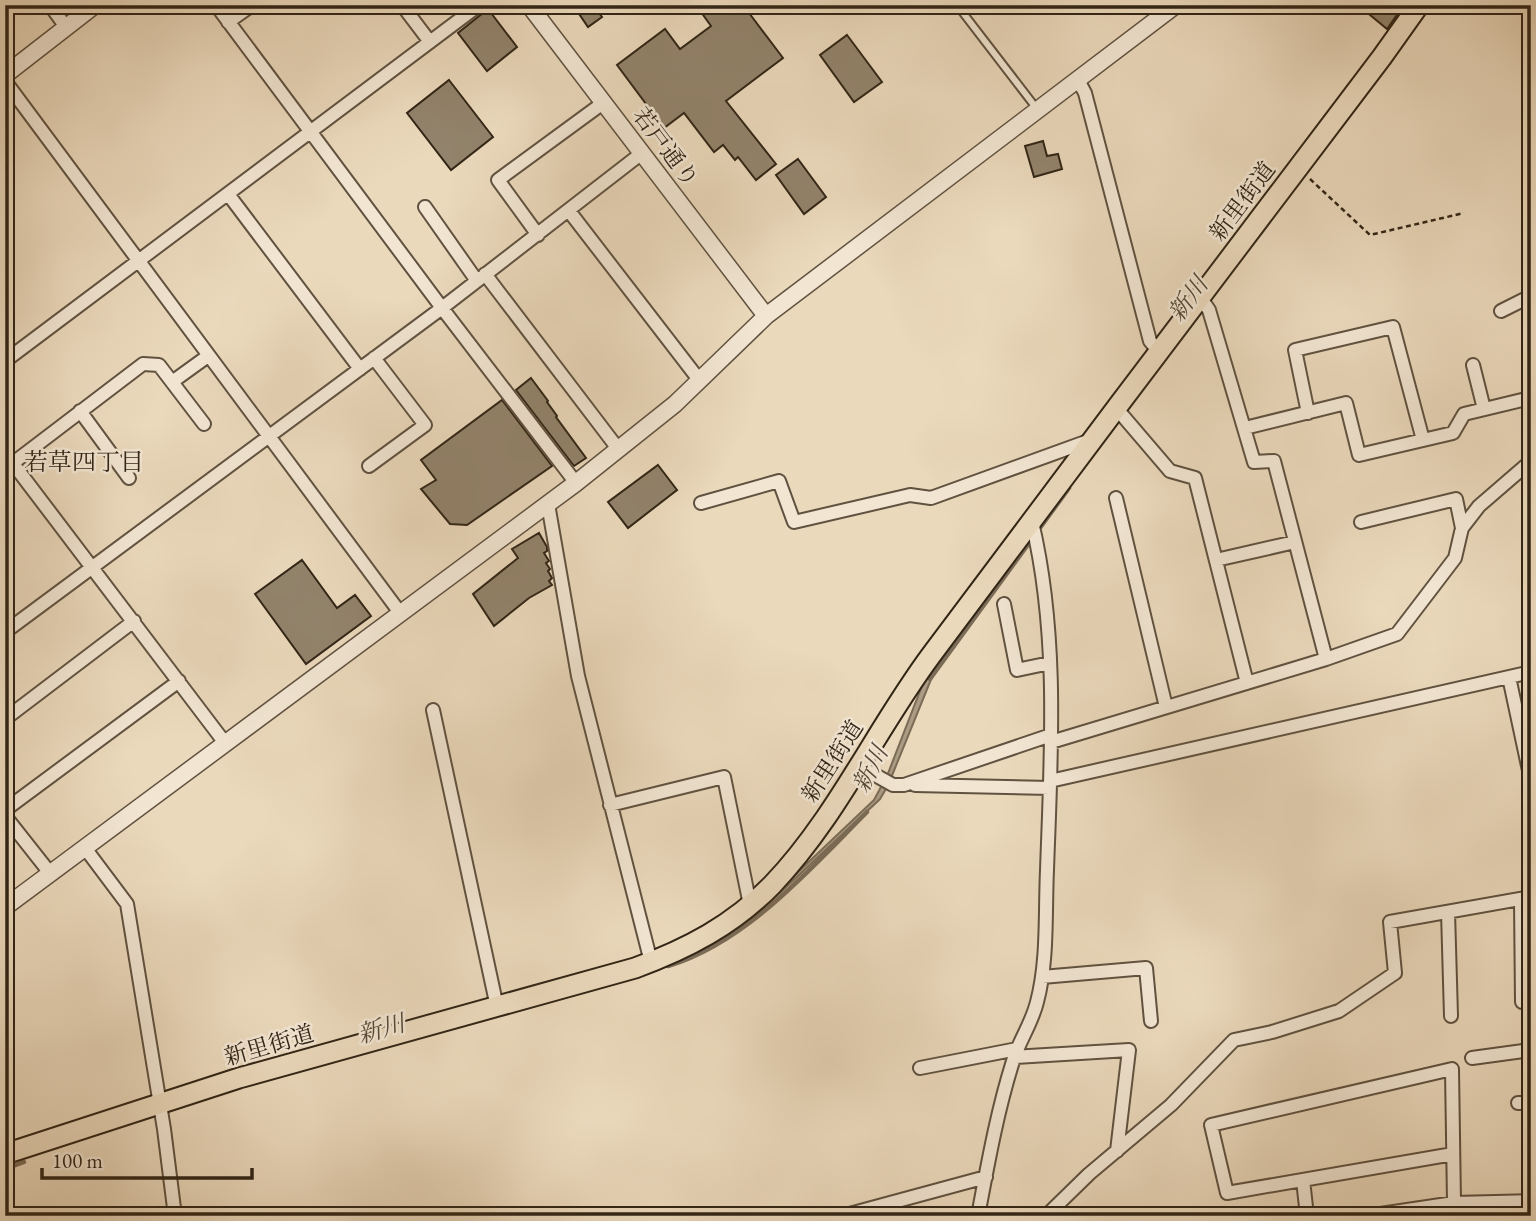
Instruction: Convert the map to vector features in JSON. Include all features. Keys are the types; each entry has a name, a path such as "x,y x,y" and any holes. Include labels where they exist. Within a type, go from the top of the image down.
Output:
{"main road":[{"name":"新里街道","path":"5,1154 160,1102 652,962 709,936 750,905 795,859 929,657 1033,525 1094,439 1121,413 1159,352 1204,304 1419,5"}],"street":[{"path":"50,5 66,27"},
{"path":"5,75 95,5"},
{"path":"216,5 309,133 576,483"},
{"path":"228,22 252,5"},
{"path":"402,5 430,42"},
{"path":"5,361 479,5"},
{"name":"若戸通り","path":"529,5 766,316"},
{"path":"5,907 619,450 699,382 766,316 1177,5"},
{"path":"5,80 401,614"},
{"path":"1077,80 1086,93 1150,341 1159,352"},
{"path":"538,235 498,180 603,103"},
{"path":"5,632 442,309 642,153"},
{"path":"228,194 360,369"},
{"path":"425,207 619,450"},
{"path":"569,211 699,382"},
{"path":"1501,311 1531,296"},
{"path":"1204,304 1254,462 1274,461 1326,659"},
{"path":"1308,413 1295,350 1393,327 1423,440"},
{"path":"172,382 208,356"},
{"path":"369,466 425,425 374,358"},
{"path":"204,424 159,365 143,364 80,411 8,459 93,566 225,743"},
{"path":"1473,365 1483,409"},
{"path":"1245,428 1346,403 1359,455 1453,433 1465,414 1526,399 1531,403"},
{"path":"80,411 129,478"},
{"path":"1121,413 1170,471 1195,478 1247,683"},
{"path":"701,503 779,481 794,522 910,495 931,498 1094,439"},
{"path":"892,782 1166,707 1326,659 1397,634 1455,558 1462,528 1479,506 1531,461"},
{"path":"1116,498 1166,707"},
{"path":"1361,522 1456,499 1462,528"},
{"path":"548,504 578,676 652,962"},
{"path":"978,1216 998,1108 1016,1053 1037,1004 1042,977 1050,785 1050,663 1041,569 1033,525"},
{"path":"1216,559 1295,542"},
{"path":"1004,604 1017,670 1050,663"},
{"path":"5,719 134,621"},
{"path":"859,766 892,782 1050,785 1531,672"},
{"path":"1509,677 1531,780"},
{"path":"5,810 179,681"},
{"path":"433,709 497,1007"},
{"path":"610,805 724,777 750,905"},
{"path":"5,816 50,873"},
{"path":"85,848 127,904 160,1102 175,1216"},
{"path":"1046,1216 1116,1151 1171,1105 1234,1040 1272,1032 1339,1011 1395,974 1390,922 1526,899 1522,1002"},
{"path":"1448,912 1451,1016"},
{"path":"1042,977 1146,968 1151,1021"},
{"path":"920,1068 1016,1053 1129,1050 1116,1151"},
{"path":"1472,1058 1531,1050"},
{"path":"1448,1207 1453,1154 1452,1069 1211,1125 1227,1193 1453,1154"},
{"path":"847,1215 986,1177"},
{"path":"1303,1180 1307,1216"},
{"path":"1374,1215 1531,1201"}],"lane":[{"path":"957,5 1038,110"}],"path":[{"path":"1309,178 1370,235 1464,213"}],"shaded area":[{"path":"927,673 932,677 891,778 887,776"},
{"path":"882,785 887,787 880,799 748,923 721,940 693,955 635,978 513,1012 650,969 776,893 874,800"}],"building":[{"path":"573,5 593,5 602,17 588,27"},
{"path":"696,5 743,5 783,58 726,101 776,164 756,180 738,157 735,160 723,145 714,152 684,113 664,128 617,65 665,29 680,49 711,26"},
{"path":"1358,5 1404,5 1387,29"},
{"path":"488,9 517,47 487,71 458,33"},
{"path":"847,35 882,82 854,102 820,55"},
{"path":"449,80 493,137 451,170 407,113"},
{"path":"1043,141 1047,156 1058,154 1062,169 1034,177 1025,146"},
{"path":"798,159 826,197 804,214 776,175"},
{"path":"531,378 586,458 574,466 516,390"},
{"path":"502,400 552,466 467,525 450,524 421,489 436,480 421,460"},
{"path":"658,465 677,490 628,528 608,502"},
{"path":"539,533 547,547 544,553 549,561 546,563 550,569 548,571 552,578 549,581 552,585 529,598 494,626 473,594 518,558 512,549"},
{"path":"302,560 337,608 355,595 371,616 306,664 255,594"}],"waterway":[{"name":"新川","path":"1037,532 1069,488"},
{"name":"新川","path":"930,679 1032,539"},
{"name":"新川","path":"668,966 697,955 751,922 800,879 867,812"},
{"name":"新川","path":"5,1169 24,1162"}],"district":[{"name":"若草四丁目","path":"84,462"}]}
